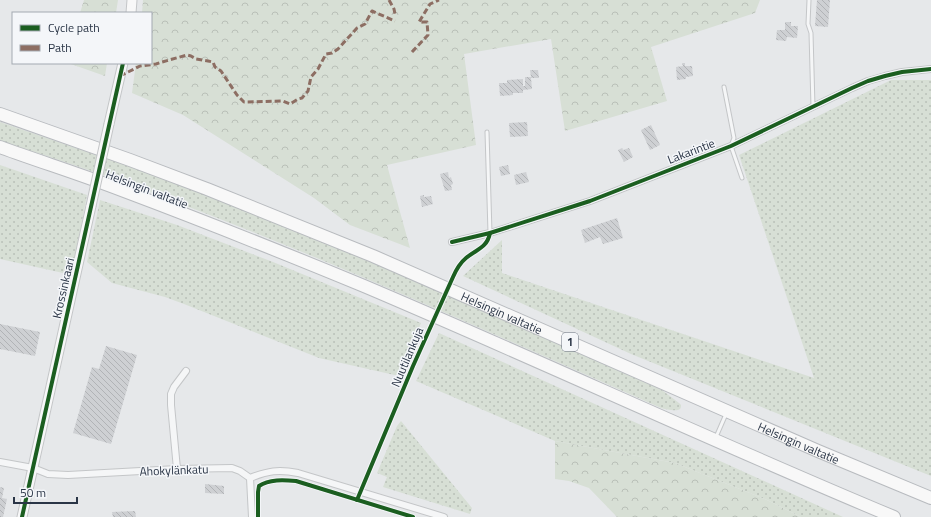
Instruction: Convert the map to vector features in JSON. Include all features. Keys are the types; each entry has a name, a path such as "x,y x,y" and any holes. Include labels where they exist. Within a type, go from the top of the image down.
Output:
{"highway":[{"name":"Helsingin valtatie","path":"0,113 207,189 373,256 818,451 931,498"},
{"name":"Helsingin valtatie","path":"0,147 135,195 362,285 806,480 894,517"}],"street":[{"path":"131,12 132,0"},
{"name":"Krossinkaari","path":"22,517 123,64"},
{"name":"Lakarintie","path":"452,242 490,233 590,201 731,146 852,88 868,82 902,72 931,69"},
{"path":"177,469 171,394 174,387 186,371"},
{"name":"Ahokylänkatu","path":"0,462 33,468 48,474 68,475 177,469 232,468 240,471 250,478"},
{"path":"252,517 250,478 271,471 298,473 444,517"}],"lane":[{"path":"810,0 808,24 811,33 813,107"},
{"path":"724,87 734,138 731,146 742,178"},
{"path":"487,132 490,233"},
{"path":"715,440 727,411"}],"green space":[{"path":"84,0 118,0 116,12 80,12"},
{"path":"143,0 760,0 755,13 651,47 667,101 565,131 551,39 464,54 476,145 387,165 410,248 350,225 314,198 183,115 132,93 136,64 152,64 152,12 142,12"},
{"path":"71,64 107,64 105,76"},
{"path":"891,80 931,80 931,476 631,354 463,276 502,240 502,273 814,378 739,155"},
{"path":"0,122 171,181 337,248 446,294 662,390 679,403 681,408 674,410 661,408 420,302 298,250 237,226 132,185 0,141"},
{"path":"0,165 87,195 72,275 0,259"},
{"path":"100,200 177,225 273,262 421,323 399,376 319,358 165,297 112,283 87,262"},
{"path":"439,333 843,517 801,517 767,500 675,463 555,441 416,381"},
{"path":"401,421 472,508 470,514 383,487 387,477 377,473 397,426"},
{"path":"555,441 675,463 767,500 801,517 617,517 589,488 569,481 555,479"}],"building":[{"path":"817,0 830,0 828,27 815,26"},
{"path":"785,22 791,22 791,26 798,26 797,38 787,37 786,41 776,40 777,30 785,30"},
{"path":"682,63 685,63 685,66 692,66 693,76 686,77 686,79 677,80 676,67 683,66"},
{"path":"530,70 538,70 539,78 531,78 532,89 523,90 523,93 513,93 513,95 500,96 499,83 507,83 507,80 523,79 523,86 525,86 525,77 531,77"},
{"path":"527,122 528,136 510,137 509,123"},
{"path":"651,125 660,145 650,150 641,130"},
{"path":"622,148 623,150 629,148 633,157 624,162 618,150"},
{"path":"508,165 510,174 501,176 499,167"},
{"path":"448,172 449,178 451,177 453,184 451,185 452,190 445,191 440,174"},
{"path":"526,172 529,182 516,185 514,175"},
{"path":"424,195 424,197 431,196 433,204 422,207 420,196"},
{"path":"617,218 623,238 603,244 600,237 585,243 581,230"},
{"path":"0,324 40,332 35,356 0,349"},
{"path":"106,346 137,355 111,444 73,433 92,367 99,369"},
{"path":"205,484 224,486 224,494 205,493"},
{"path":"0,487 4,488 2,498 7,499 3,517 0,517"},
{"path":"135,511 136,517 113,517 112,512"}],"marked path":[{"path":"389,0 395,14"},
{"path":"412,52 428,35 427,22 419,22 430,4 439,0"},
{"path":"120,76 140,66 156,64 187,55 196,59 213,62 215,67 221,71 237,95 244,102 283,101 290,104 302,98 308,91 311,77 318,69 326,54 332,53 338,49 357,28 365,24 372,11 395,21"}],"cycle path":[{"path":"22,517 123,64"},
{"path":"452,242 490,233 590,201 731,146 868,81 902,72 931,69"},
{"name":"Nuutilankuja","path":"357,500 413,366 455,272 464,260 487,242 490,233"},
{"path":"258,517 259,486 267,482 282,480 296,481 413,517"}]}
